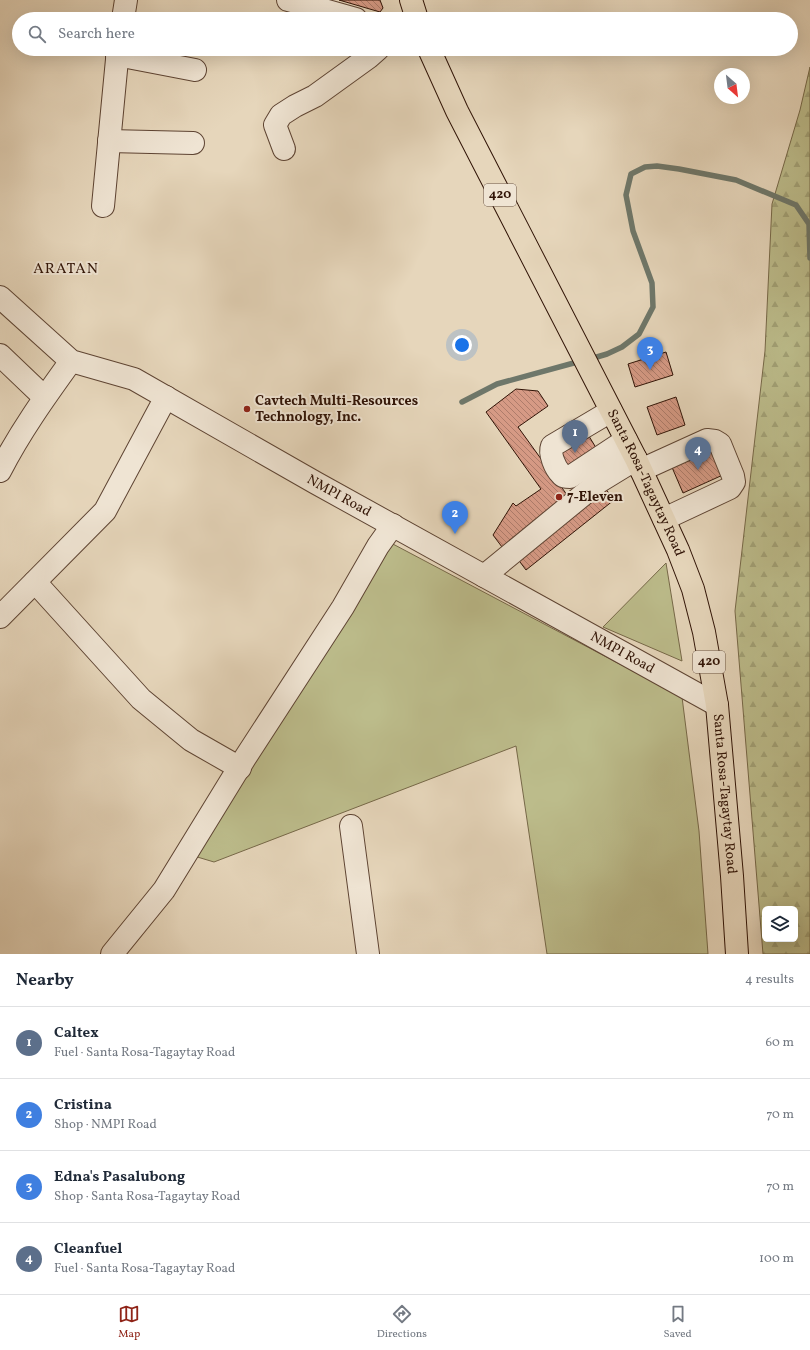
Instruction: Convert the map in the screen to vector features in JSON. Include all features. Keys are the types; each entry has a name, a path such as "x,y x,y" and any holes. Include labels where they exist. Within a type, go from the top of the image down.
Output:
{"main road":[{"path":"411,0 414,12"},
{"name":"Santa Rosa-Tagaytay Road","path":"431,56 461,118 639,465 664,519 693,589 704,632 717,705 732,868 737,954"}],"street":[{"path":"124,12 126,0"},
{"path":"288,0 331,12"},
{"path":"103,206 118,56"},
{"path":"135,56 194,70"},
{"path":"284,149 275,125 282,115 295,106 315,96 370,56"},
{"path":"109,141 193,144"},
{"path":"0,297 71,362 44,397 0,471"},
{"path":"0,356 44,397"},
{"name":"NMPI Road","path":"71,362 134,379 316,483 717,705"},
{"path":"0,617 105,511 166,397"},
{"path":"611,411 552,446 550,455 561,475 570,477 639,465 707,440 715,441 720,444 734,476 734,482 730,488 664,519"},
{"path":"484,576 595,472 626,440"},
{"path":"112,954 164,890 245,758 343,607 378,546 393,525"},
{"path":"35,582 141,699 191,740 240,768"},
{"path":"351,826 368,954"}],"green space":[{"path":"810,67 810,954 763,954 762,942 798,942 798,906 762,906 762,942 735,611 765,351 772,204 800,110"},
{"path":"391,543 682,697 699,831 708,954 547,954 516,746 214,862 194,856"},
{"path":"666,563 682,661 603,627"}],"building":[{"path":"339,0 380,0 383,8 380,12"},
{"path":"666,352 673,375 635,387 628,364"},
{"path":"516,389 538,391 548,406 518,427 570,499 502,547 493,535 513,503 516,506 541,489 486,412"},
{"path":"676,397 685,425 657,435 647,407"},
{"path":"587,433 598,451 563,473 552,454"},
{"path":"712,447 725,474 683,493 671,465"},
{"path":"605,488 614,500 526,570 517,558"}],"waterway":[{"path":"590,359 607,354 622,347 639,334 653,307 652,283 633,231 626,195 631,174 645,167 657,166 679,169 736,180 796,205 809,224 810,258"},
{"path":"462,402 497,384 581,361"}],"place":[{"name":"Edna's Pasalubong","path":"650,370"},
{"name":"Cavtech Multi-Resources Technology, Inc.","path":"247,409"},
{"name":"Caltex","path":"575,453"},
{"name":"Cleanfuel","path":"698,470"},
{"name":"7-Eleven","path":"559,497"},
{"name":"Cristina","path":"455,534"}],"district":[{"name":"ARATAN","path":"66,269"}]}
